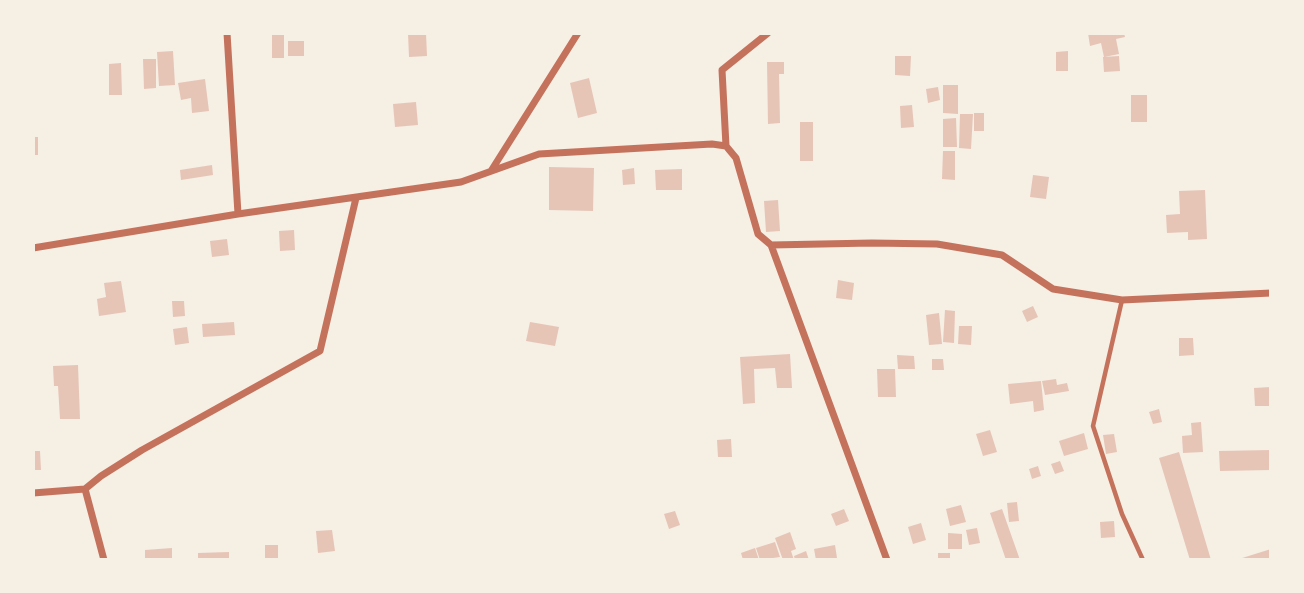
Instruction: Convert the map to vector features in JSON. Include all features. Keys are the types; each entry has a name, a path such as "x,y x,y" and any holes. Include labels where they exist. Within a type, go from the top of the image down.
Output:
{"street":[{"path":"227,33 238,214"},
{"path":"491,171 578,33"},
{"path":"768,33 722,70 726,146 736,158 758,234 771,246 887,560"},
{"path":"33,248 238,214 461,182 539,154 712,144 726,146"},
{"path":"33,494 85,489 142,450 320,351 356,198"},
{"path":"771,246 937,244 1002,255 1053,289 1122,300 1271,293"},
{"path":"85,489 104,560"}],"lane":[{"path":"1122,300 1093,426 1122,514 1143,560"}],"building":[{"path":"272,33 284,33 284,58 272,58"},
{"path":"408,33 426,33 427,56 409,57"},
{"path":"1088,33 1124,33 1125,37 1116,39 1119,54 1104,57 1101,43 1090,46"},
{"path":"288,41 304,41 304,56 288,56"},
{"path":"173,51 175,85 159,86 157,52"},
{"path":"1068,51 1068,71 1056,71 1056,52"},
{"path":"895,56 911,56 910,76 895,75"},
{"path":"1119,56 1120,71 1104,72 1103,57"},
{"path":"143,59 156,59 156,88 144,89"},
{"path":"767,62 784,62 784,74 779,74 780,123 768,124"},
{"path":"121,63 122,95 109,95 109,64"},
{"path":"589,78 597,113 578,118 570,83"},
{"path":"205,79 209,111 192,113 191,98 181,100 178,83"},
{"path":"943,85 958,85 958,114 943,113"},
{"path":"938,87 940,100 928,103 926,89"},
{"path":"1131,95 1147,95 1147,122 1131,122"},
{"path":"416,102 418,125 395,127 393,104"},
{"path":"912,105 914,127 901,128 900,106"},
{"path":"974,113 984,113 984,131 974,131"},
{"path":"960,114 973,114 971,149 959,148"},
{"path":"956,118 957,147 943,147 943,119"},
{"path":"800,122 813,122 813,161 800,161"},
{"path":"33,137 38,137 38,155 33,155"},
{"path":"943,151 955,151 955,180 942,179"},
{"path":"212,165 213,175 181,180 180,170"},
{"path":"549,167 594,168 593,211 549,210"},
{"path":"634,168 635,184 623,185 622,170"},
{"path":"682,169 682,190 656,190 655,170"},
{"path":"1033,175 1049,177 1046,199 1030,197"},
{"path":"1205,190 1207,239 1188,240 1188,232 1167,233 1166,215 1180,214 1179,191"},
{"path":"778,200 780,231 766,232 764,201"},
{"path":"294,230 295,250 280,251 279,231"},
{"path":"227,239 229,255 212,257 210,241"},
{"path":"838,280 854,283 852,300 836,298"},
{"path":"121,281 126,312 99,316 97,299 106,297 104,283"},
{"path":"172,301 184,301 185,316 173,317"},
{"path":"1033,306 1038,317 1027,322 1022,311"},
{"path":"945,310 955,311 954,343 943,342"},
{"path":"939,313 942,344 929,345 926,315"},
{"path":"234,322 235,335 203,337 202,324"},
{"path":"530,322 559,327 555,346 526,341"},
{"path":"959,326 972,326 971,345 958,344"},
{"path":"187,327 189,343 175,345 173,329"},
{"path":"1179,338 1193,338 1194,355 1179,356"},
{"path":"790,354 792,388 777,388 775,368 754,369 755,403 743,404 740,357"},
{"path":"897,355 914,356 915,369 898,369"},
{"path":"932,359 943,359 944,370 932,370"},
{"path":"78,365 80,419 60,419 58,386 54,386 53,366"},
{"path":"877,369 895,369 896,397 878,397"},
{"path":"1056,379 1057,385 1067,383 1069,391 1045,395 1042,381"},
{"path":"1041,381 1044,410 1034,412 1033,401 1010,404 1008,384"},
{"path":"1271,387 1271,406 1255,406 1254,388"},
{"path":"1159,409 1162,422 1153,424 1149,412"},
{"path":"1201,422 1203,452 1183,453 1182,436 1192,435 1191,423"},
{"path":"990,430 997,452 983,456 976,434"},
{"path":"1084,433 1088,449 1064,456 1059,441"},
{"path":"1114,434 1117,452 1106,454 1103,435"},
{"path":"731,439 732,457 718,457 717,440"},
{"path":"1271,450 1271,470 1220,471 1219,451"},
{"path":"33,451 40,451 41,470 33,470"},
{"path":"1179,452 1211,560 1190,560 1159,458"},
{"path":"1060,461 1064,471 1055,474 1051,464"},
{"path":"1038,466 1041,476 1032,479 1029,469"},
{"path":"1017,502 1019,521 1009,522 1007,503"},
{"path":"961,505 966,522 950,526 946,509"},
{"path":"844,509 849,521 836,526 831,514"},
{"path":"1002,509 1020,560 1006,560 990,513"},
{"path":"675,511 680,525 669,529 664,514"},
{"path":"1114,521 1115,537 1101,538 1100,522"},
{"path":"921,523 926,540 913,544 908,527"},
{"path":"977,528 980,543 969,545 966,530"},
{"path":"332,530 335,551 318,553 316,531"},
{"path":"790,532 796,549 791,551 794,560 783,560 775,538"},
{"path":"948,533 962,534 962,549 948,549"},
{"path":"775,542 780,557 760,560 756,548"},
{"path":"265,545 278,545 278,560 265,560"},
{"path":"835,545 837,558 816,560 814,549"},
{"path":"172,548 172,560 145,560 145,550"},
{"path":"755,548 759,560 743,560 741,553"},
{"path":"1271,549 1271,560 1239,560 1239,559"},
{"path":"806,551 809,560 795,560 794,556"},
{"path":"229,552 229,560 198,560 198,553"},
{"path":"938,553 950,553 950,560 938,560"}]}
